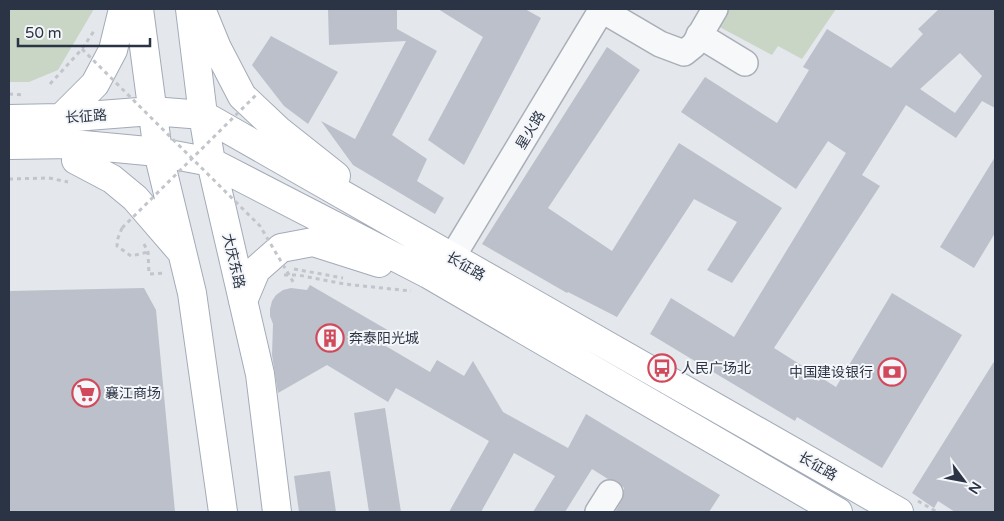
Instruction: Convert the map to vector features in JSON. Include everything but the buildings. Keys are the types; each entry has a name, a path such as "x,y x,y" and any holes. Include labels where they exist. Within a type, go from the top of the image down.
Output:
{"main road":[{"path":"61,118 96,84 113,50 123,9"},
{"path":"139,9 152,111 148,151 183,254 192,293 223,512"},
{"name":"大庆东路","path":"190,9 203,115 202,161 243,301 260,374 277,512"},
{"path":"201,9 217,48 242,96 278,130 334,174 397,216 506,280 529,302"},
{"name":"长征路","path":"9,120 152,111 203,115 898,512"},
{"path":"9,145 72,162 112,179 135,198 183,254"},
{"name":"长征路","path":"9,159 72,162 148,151 202,161 830,510"},
{"path":"243,301 256,270 280,248 313,242 402,270 420,283"}],"street":[{"name":"星火路","path":"456,251 602,9"},
{"path":"602,9 660,44 684,53 694,44 715,9"},
{"path":"699,35 745,63"}],"path":[{"path":"50,84 82,49 96,28"},
{"path":"82,49 202,161 260,226 295,285"},
{"path":"86,66 94,51"},
{"path":"9,94 25,95"},
{"path":"159,274 149,274 148,252 131,256 117,246 122,228 202,161 256,95"},
{"path":"9,179 49,178 72,162"},
{"path":"126,212 138,221"},
{"path":"285,267 343,278"},
{"path":"282,275 298,275 344,284 420,283"}],"green space":[{"path":"9,9 94,9 58,70 29,82 9,82"},
{"path":"723,9 836,9 802,59 778,46 772,55 714,24"}],"place":[{"name":"奔泰阳光城","path":"330,338"},
{"name":"人民广场北","path":"662,368"},
{"name":"中国建设银行","path":"892,372"},
{"name":"襄江商场","path":"86,393"}]}
